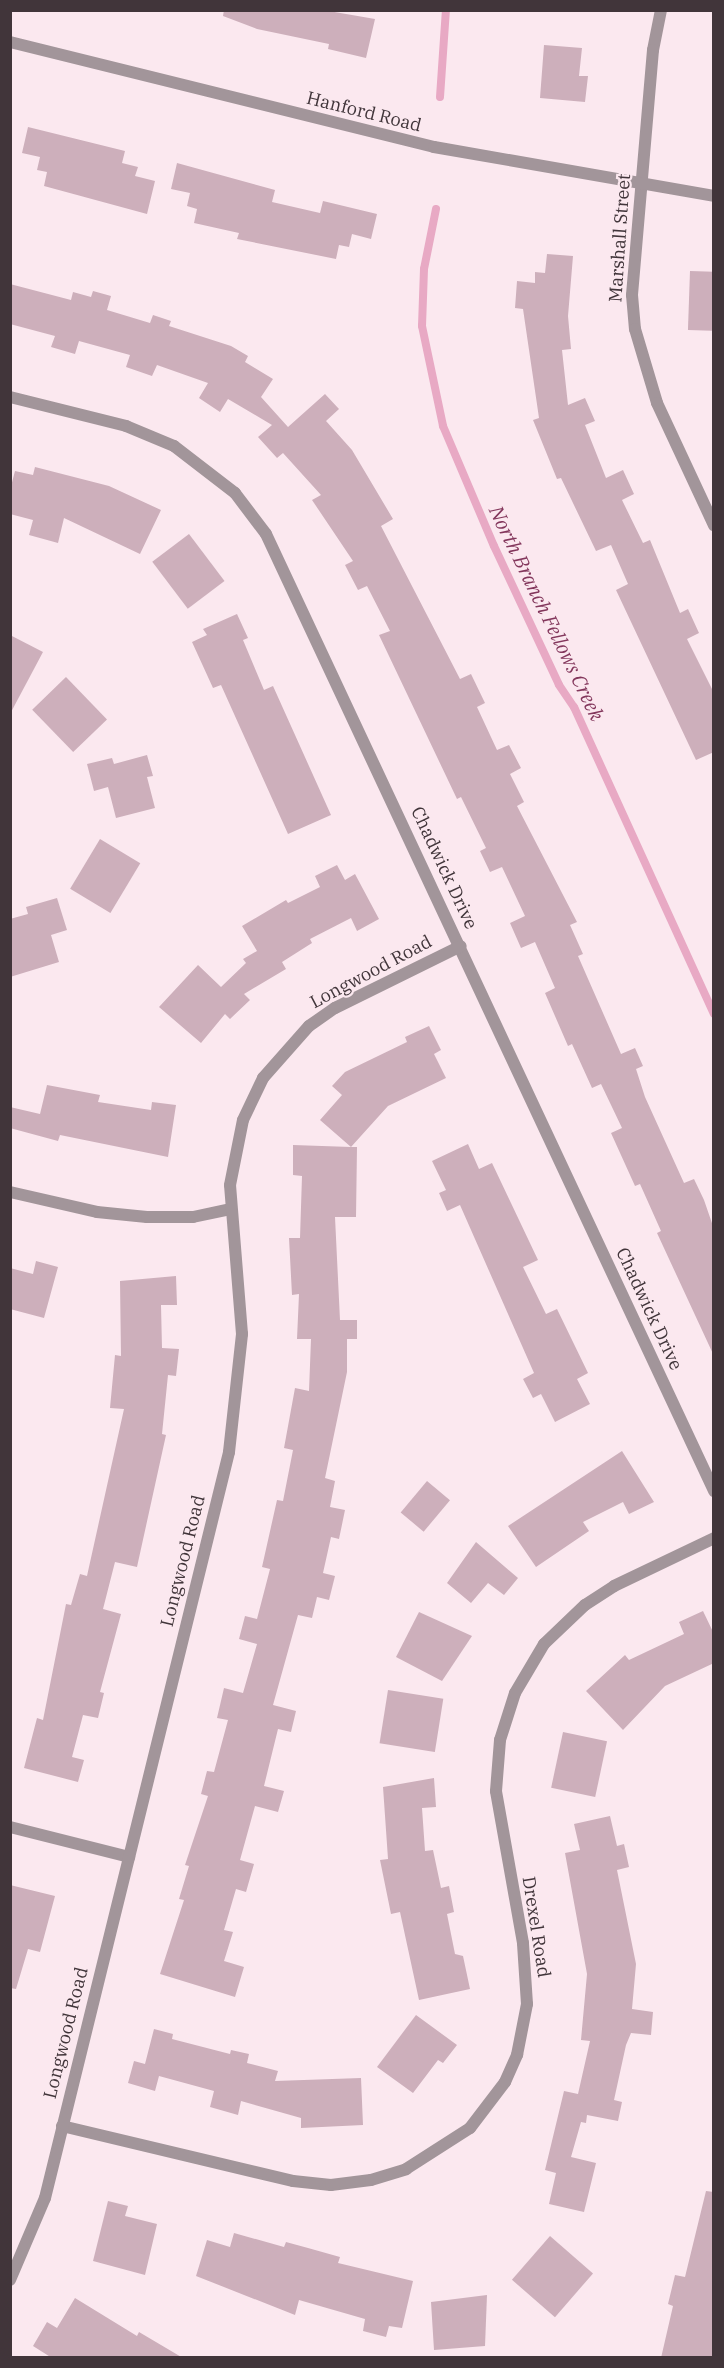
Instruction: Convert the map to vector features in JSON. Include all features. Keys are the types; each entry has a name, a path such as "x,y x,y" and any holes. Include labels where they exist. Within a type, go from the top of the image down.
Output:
{"street":[{"name":"Marshall Street","path":"661,10 653,50 632,295 642,362 714,525"},
{"name":"Hanford Road","path":"10,42 434,147 642,185 714,195"},
{"name":"Chadwick Drive","path":"10,397 151,435 195,460 251,513 278,554 714,1491"},
{"name":"Longwood Road","path":"10,2280 45,2198 237,1409 242,1334 230,1209 233,1161 243,1120 263,1078 286,1047 335,1008 461,946"},
{"path":"10,1192 97,1212 147,1217 193,1217 230,1209"},
{"name":"Drexel Road","path":"62,2126 293,2181 331,2184 371,2180 406,2169 470,2128 505,2082 516,2055 527,2004 523,1943 496,1791 500,1740 514,1693 544,1644 585,1605 614,1586 714,1538"},
{"path":"10,1827 129,1857"}],"building":[{"path":"224,10 323,10 375,19 366,58 328,49 329,44 257,29 223,16"},
{"path":"544,45 582,48 579,76 588,76 585,102 540,98"},
{"path":"28,127 125,151 122,163 138,167 135,176 155,181 147,214 44,186 47,172 37,170 40,157 22,153"},
{"path":"177,163 275,190 272,202 320,213 323,201 377,214 371,239 352,234 349,247 339,245 336,259 237,239 239,233 194,223 197,209 187,206 190,193 171,189"},
{"path":"547,254 573,256 568,316 571,349 562,350 568,405 585,398 595,421 585,425 606,478 623,470 634,494 622,500 643,543 650,540 680,613 688,609 699,633 687,639 714,693 714,752 696,760 616,590 628,584 611,545 596,551 561,478 557,479 533,420 539,418 523,309 515,308 517,281 535,283 535,272 545,273"},
{"path":"690,271 714,272 712,331 688,330"},
{"path":"10,284 71,300 73,292 91,297 93,291 111,296 107,310 150,323 153,315 171,321 169,326 231,346 248,356 245,362 273,379 261,397 288,427 325,394 339,409 326,421 352,450 393,519 381,526 460,679 471,674 485,703 477,707 497,750 509,745 521,768 510,774 524,802 517,806 577,922 570,925 583,954 578,956 621,1054 635,1048 643,1066 636,1069 645,1097 684,1183 694,1179 704,1200 714,1229 714,1356 657,1233 661,1231 640,1184 635,1186 611,1133 622,1128 601,1084 592,1088 572,1044 568,1046 545,993 555,988 535,942 521,948 510,923 525,916 502,867 490,872 480,851 486,848 461,797 457,799 379,635 390,631 367,586 358,590 345,565 353,561 312,500 321,495 283,453 277,458 258,437 272,425 228,399 220,412 199,398 208,383 157,365 152,376 126,367 130,355 79,341 75,354 51,347 55,336 10,324"},
{"path":"35,467 109,486 161,510 140,554 64,518 58,543 29,535 33,520 10,514 10,490 15,471 33,475"},
{"path":"189,534 225,581 188,609 152,562"},
{"path":"237,614 248,638 243,640 264,690 273,686 331,815 288,834 221,685 213,688 192,642 207,635 203,629"},
{"path":"10,635 43,652 10,714"},
{"path":"66,677 107,719 73,752 32,710"},
{"path":"147,755 153,776 147,777 155,808 116,818 108,787 94,791 87,764 112,758 114,764"},
{"path":"100,839 140,863 110,913 70,889"},
{"path":"337,865 345,880 355,874 379,919 357,931 351,918 310,939 312,943 282,962 286,969 244,994 250,1000 230,1019 225,1014 201,1043 159,1007 198,965 221,987 246,963 243,959 257,951 242,926 286,900 288,903 320,887 315,876"},
{"path":"57,898 67,930 51,935 59,962 10,977 10,919 28,914 26,907"},
{"path":"429,1026 441,1050 434,1054 446,1078 388,1106 351,1147 320,1120 342,1095 332,1086 345,1072 407,1042 405,1037"},
{"path":"47,1085 100,1095 98,1102 151,1110 152,1102 176,1105 168,1157 60,1135 58,1141 10,1128 10,1107 40,1114"},
{"path":"468,1144 479,1169 492,1163 538,1260 523,1267 546,1314 557,1309 588,1373 577,1379 590,1404 555,1422 541,1394 533,1398 523,1379 534,1373 460,1205 447,1211 439,1193 446,1190 432,1161"},
{"path":"293,1145 357,1147 356,1217 335,1217 340,1320 357,1320 357,1339 347,1339 347,1372 325,1478 335,1481 330,1507 345,1510 339,1539 331,1537 323,1573 335,1576 329,1600 317,1597 312,1618 298,1615 273,1705 296,1711 291,1732 278,1729 264,1786 284,1791 278,1812 255,1806 240,1860 254,1864 246,1892 236,1889 224,1930 233,1932 224,1961 244,1967 235,1997 160,1974 184,1900 179,1899 189,1866 185,1865 208,1796 201,1794 207,1771 214,1772 228,1720 217,1718 224,1688 243,1693 257,1644 239,1639 245,1616 257,1619 270,1569 262,1567 277,1500 283,1501 293,1450 284,1448 295,1388 309,1391 311,1339 297,1339 299,1294 292,1295 289,1238 300,1238 302,1176 293,1175"},
{"path":"36,1261 58,1267 44,1318 10,1309 10,1268 33,1274"},
{"path":"176,1276 177,1305 161,1305 162,1348 179,1349 176,1376 168,1375 162,1434 166,1435 137,1567 115,1562 103,1609 121,1614 100,1692 104,1693 98,1718 83,1715 72,1757 84,1760 78,1782 24,1768 37,1718 43,1720 66,1604 71,1605 80,1574 87,1576 124,1409 110,1408 115,1355 121,1356 120,1281"},
{"path":"622,1451 654,1502 629,1514 623,1502 583,1522 589,1531 536,1567 508,1526"},
{"path":"427,1481 450,1500 424,1532 401,1512"},
{"path":"476,1542 518,1578 504,1595 488,1583 471,1603 447,1583"},
{"path":"703,1611 714,1634 714,1663 665,1686 623,1730 586,1691 625,1655 629,1660 684,1634 679,1622"},
{"path":"419,1612 472,1636 442,1681 396,1657"},
{"path":"388,1690 443,1699 435,1752 380,1743"},
{"path":"563,1732 607,1741 595,1797 551,1788"},
{"path":"434,1778 436,1807 422,1808 425,1851 433,1850 441,1888 449,1886 454,1912 447,1914 455,1954 463,1956 470,1989 419,2000 400,1912 391,1914 380,1860 388,1859 383,1787"},
{"path":"610,1816 617,1846 624,1844 629,1867 617,1870 636,1964 632,2009 653,2012 651,2035 631,2033 626,2045 614,2100 622,2102 618,2121 587,2115 586,2123 581,2122 571,2157 596,2163 584,2212 549,2204 556,2173 545,2170 564,2091 578,2094 590,2041 581,2040 587,1974 565,1853 580,1850 574,1824"},
{"path":"10,1885 55,1896 40,1952 28,1949 16,1989 10,1988"},
{"path":"416,2015 457,2045 443,2063 438,2060 413,2093 377,2067"},
{"path":"154,2029 173,2034 172,2039 230,2054 231,2050 249,2054 247,2063 278,2071 275,2081 361,2078 363,2125 301,2128 301,2118 241,2101 238,2115 210,2107 214,2091 159,2076 155,2091 128,2083 134,2061 145,2064"},
{"path":"706,2191 714,2192 714,2358 661,2358 673,2306 668,2304 675,2275 685,2277"},
{"path":"108,2201 128,2206 125,2216 157,2224 145,2275 93,2261"},
{"path":"234,2233 284,2247 286,2242 340,2257 338,2263 413,2281 402,2328 389,2326 386,2337 363,2331 365,2319 299,2300 295,2315 196,2276 207,2240 230,2247"},
{"path":"550,2236 593,2273 555,2317 512,2280"},
{"path":"487,2295 485,2346 434,2350 431,2302"},
{"path":"75,2298 137,2336 139,2332 183,2358 52,2358 33,2346 47,2322 57,2328"}],"waterway":[{"name":"North Branch Fellows Creek","path":"440,97 446,10"},
{"name":"North Branch Fellows Creek","path":"436,209 424,269 422,326 443,426 494,546 559,685 574,707 714,1014"}]}
